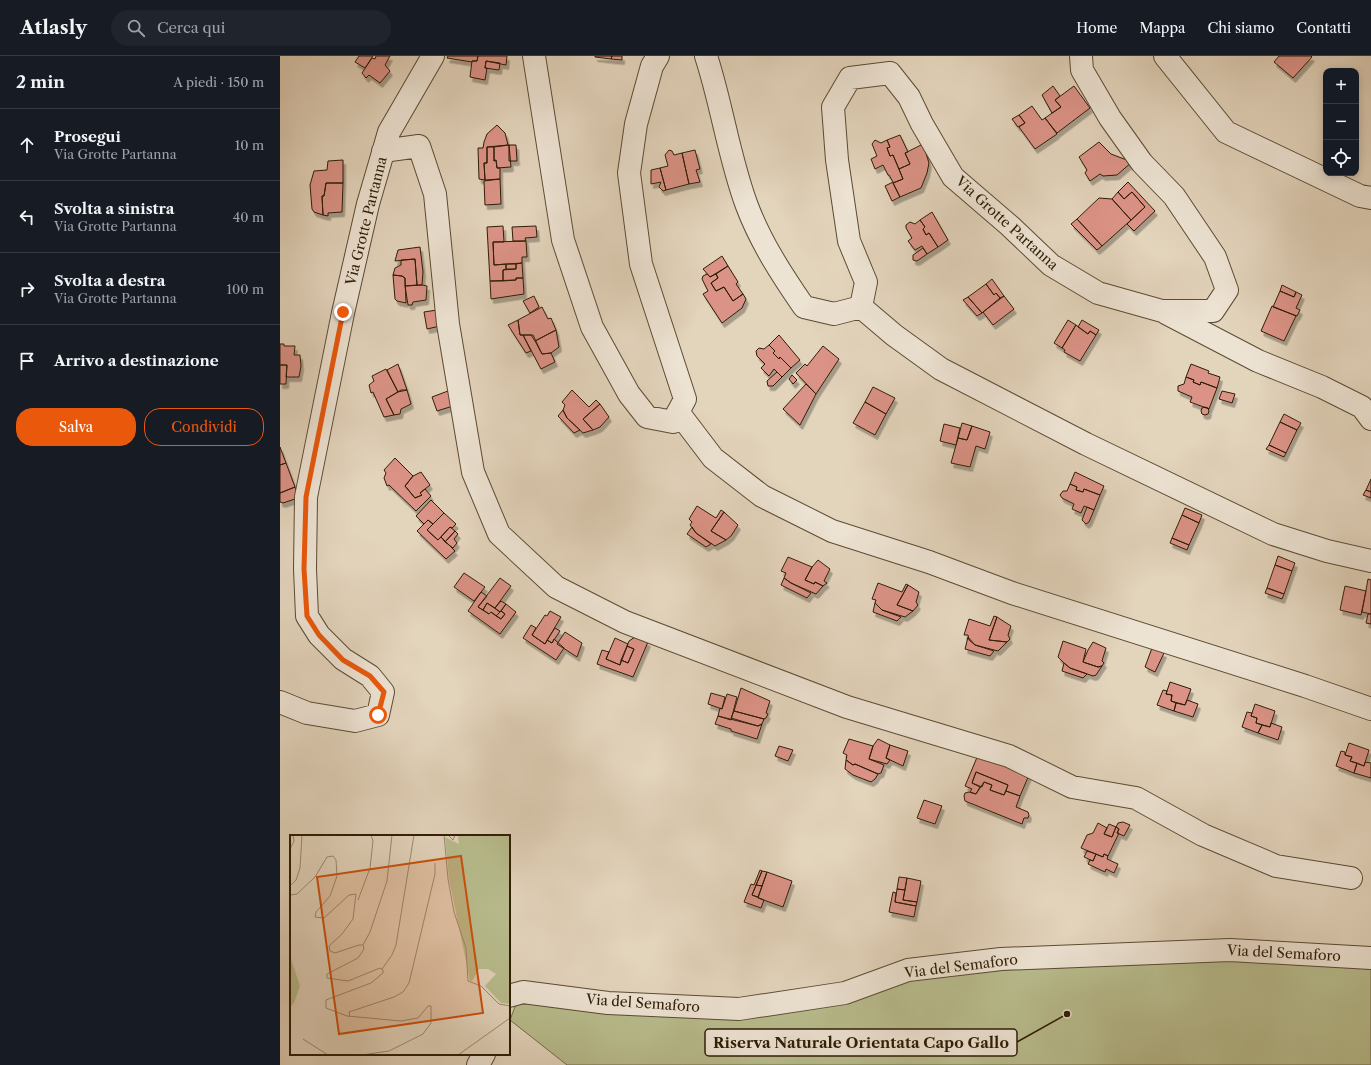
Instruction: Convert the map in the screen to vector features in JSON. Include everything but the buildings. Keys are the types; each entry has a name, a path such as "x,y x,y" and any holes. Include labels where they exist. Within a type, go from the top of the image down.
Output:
{"street":[{"name":"Via Grotte Partanna","path":"280,702 307,713 355,721 378,715 384,692 370,676 343,660 319,635 307,616 304,569 306,497 343,312 368,204 383,151 389,132 433,56"},
{"path":"534,56 563,240 592,327 629,394 648,417 673,422 685,398 641,264 629,173 636,124 652,66 658,56"},
{"path":"706,56 728,145 747,207 774,264 804,307 834,314 861,307 894,335 941,369 1086,444 1273,534 1327,551 1371,561"},
{"name":"Via Grotte Partanna","path":"861,307 866,282 849,241 837,160 833,107 850,78 890,73 909,97 922,124 954,177 1010,226 1050,265 1098,293 1162,311 1213,312 1227,290 1214,257 1174,196 1142,163 1110,118 1082,70 1081,56"},
{"path":"1166,56 1226,132 1360,196 1371,198"},
{"path":"383,151 419,146 435,194 448,324 473,472 499,534 556,587 625,622 840,704 1009,756 1072,786 1136,798 1203,835 1276,866 1351,878"},
{"path":"1162,311 1258,362 1322,388 1362,407 1371,419"},
{"path":"678,412 713,458 762,496 832,531 929,562 1012,593 1305,686 1371,709"},
{"name":"Via del Semaforo","path":"510,996 523,992 608,1002 739,1009 845,993 908,970 1001,959 1230,950 1371,958"},
{"path":"478,1065 483,1055"}],"green space":[{"path":"1226,961 1306,964 1371,969 1371,1065 567,1065 510,1020 516,1004 529,1001 612,1011 1005,970"}],"place":[{"name":"Riserva Naturale Orientata Capo Gallo","path":"1067,1014"}],"route":[{"path":"343,312 306,497 304,569 307,616 319,635 343,660 370,676 384,692 378,715"}]}
